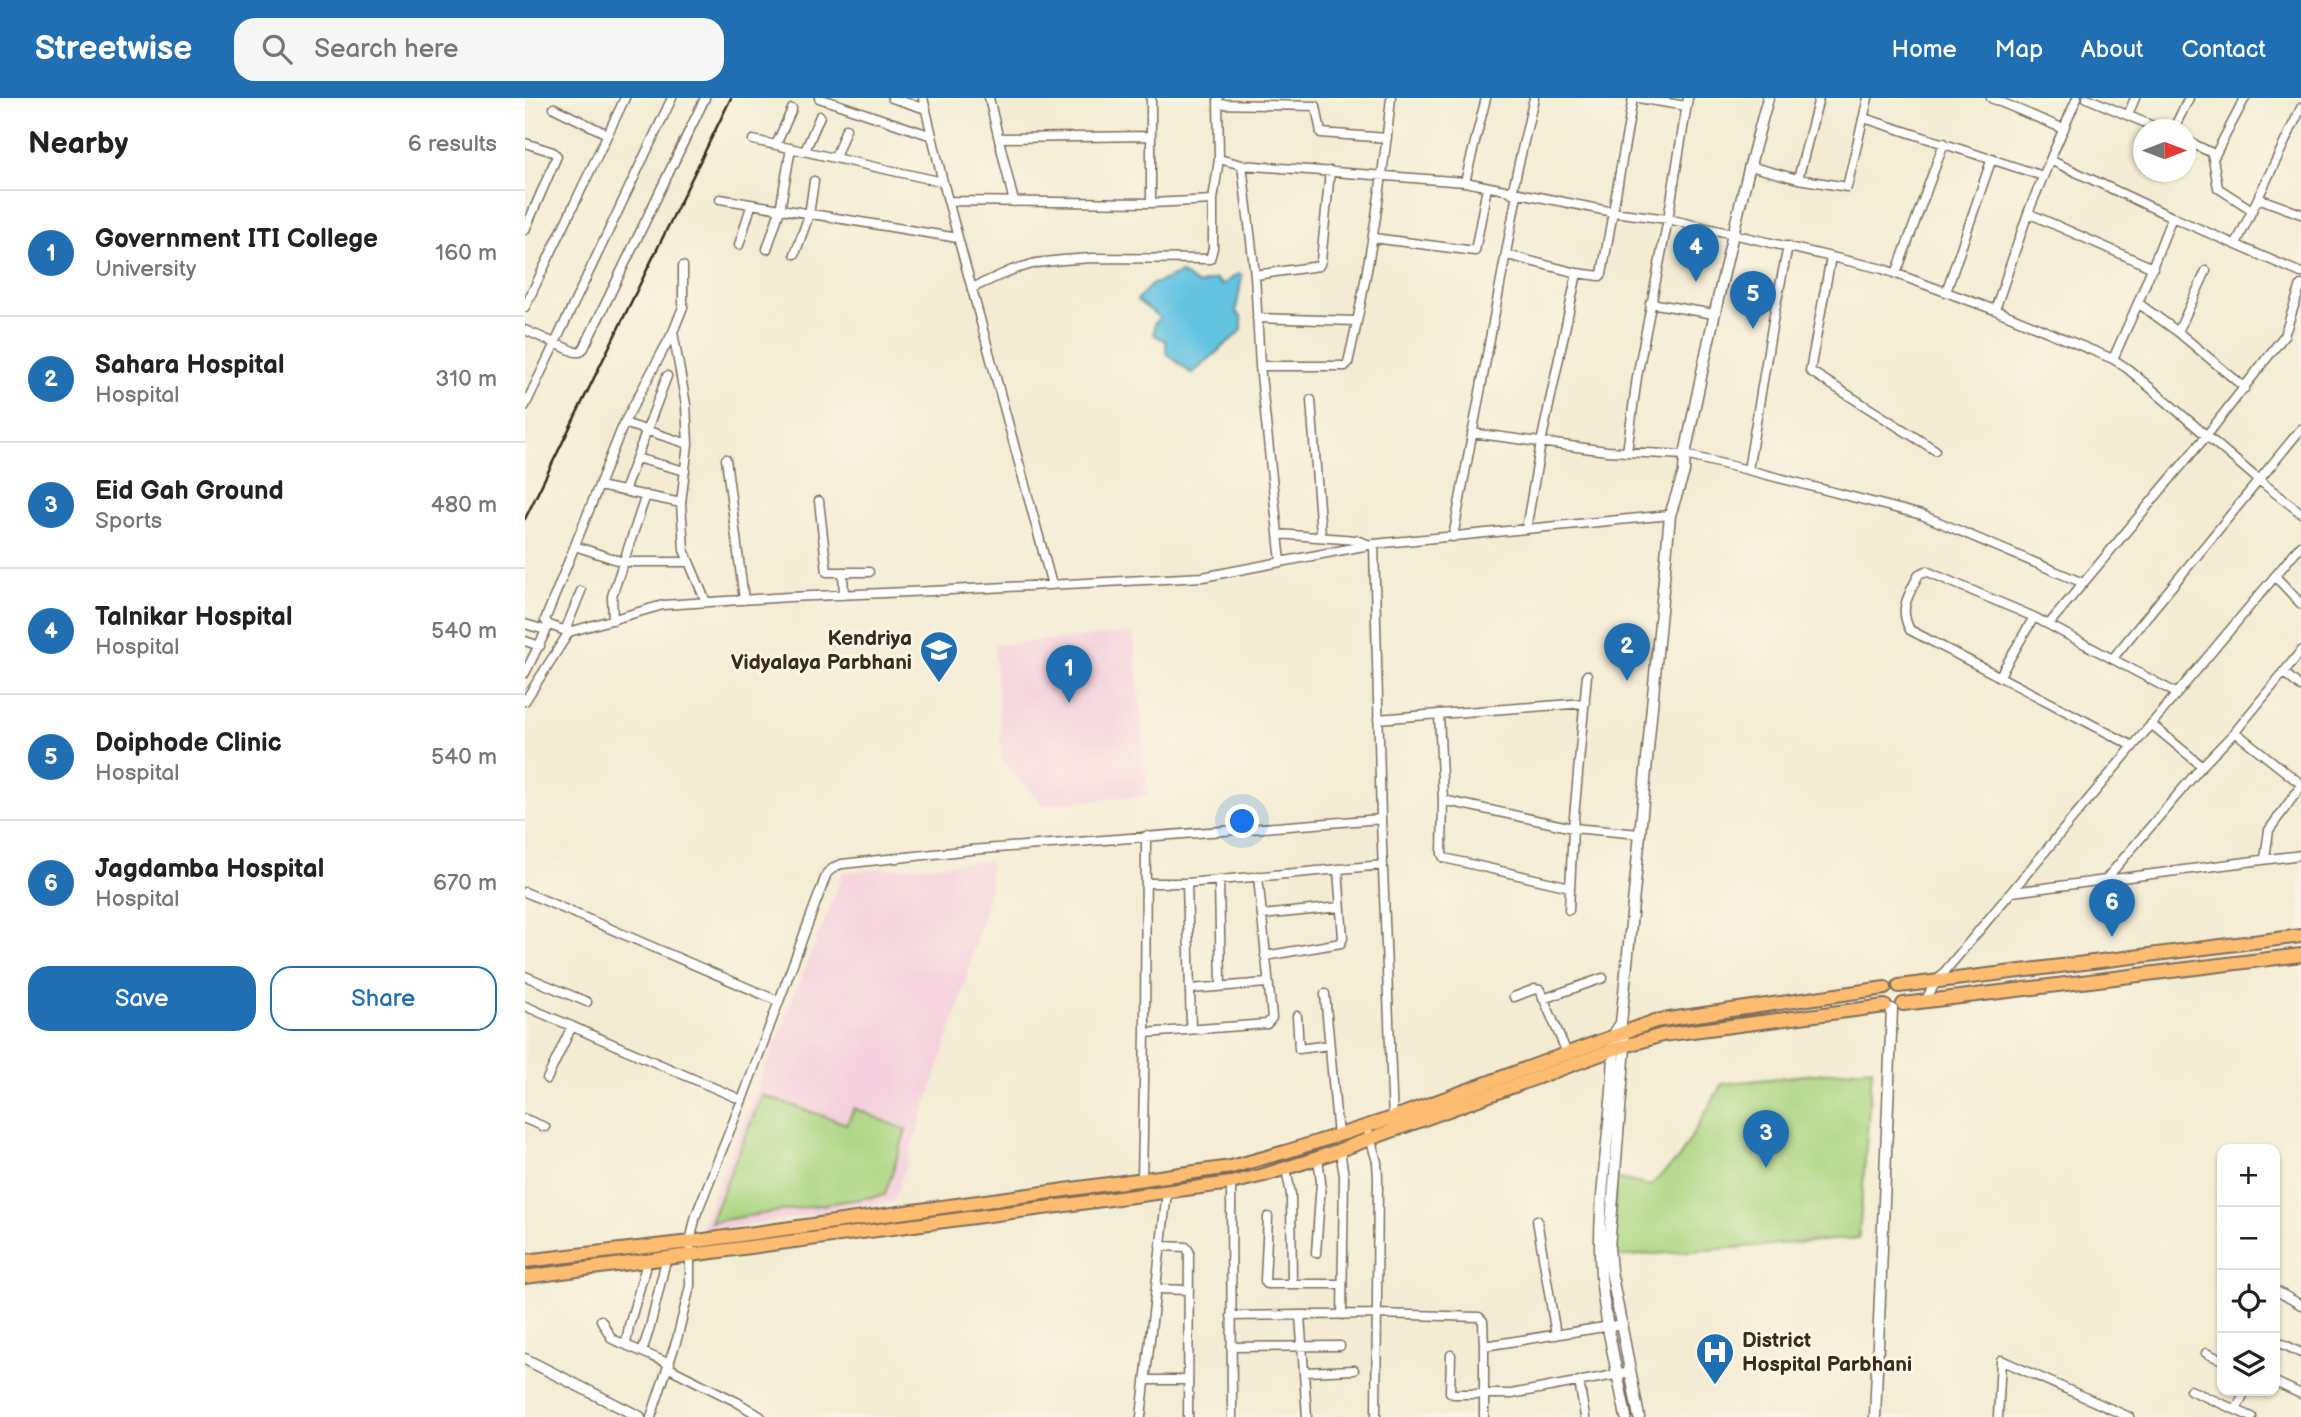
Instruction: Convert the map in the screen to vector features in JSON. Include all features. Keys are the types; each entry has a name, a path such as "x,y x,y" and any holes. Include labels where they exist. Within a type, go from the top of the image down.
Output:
{"highway":[{"path":"525,1261 690,1242 1231,1167 1392,1118 1567,1053 1620,1029 1655,1021 1891,985 1936,982 2301,936"},
{"path":"525,1277 1231,1183 1286,1169 1371,1140 1662,1035 2301,955"},
{"path":"1893,1006 1904,993 1899,986"},
{"path":"1885,988 1881,999 1893,1006"},
{"path":"1148,1178 1161,1193"}],"street":[{"path":"525,307 625,98"},
{"path":"525,406 672,98"},
{"path":"525,330 575,352 584,348 705,98"},
{"path":"819,98 932,136"},
{"path":"893,98 926,109"},
{"path":"923,98 943,182 1052,585"},
{"path":"989,98 1014,202"},
{"path":"1150,98 1151,203"},
{"path":"1260,366 1346,366 1373,237 1391,98"},
{"path":"1465,182 1486,98"},
{"path":"1453,537 1507,255 1514,193 1534,98"},
{"path":"1507,255 1577,273 1600,276 1603,274 1635,98 1687,102 1668,219 1650,303 1627,452"},
{"path":"1639,1417 1609,1248 1620,1029 1669,515 1684,472 1685,455 1714,314 1768,98"},
{"path":"1798,179 1819,98"},
{"path":"1749,166 1798,179 1847,187 1868,98"},
{"path":"1995,310 2028,213 2077,98"},
{"path":"2087,98 2137,119"},
{"path":"2128,115 2135,98"},
{"path":"2178,119 2189,98"},
{"path":"2214,157 2245,98"},
{"path":"1995,99 2064,129"},
{"path":"972,288 1011,270 1050,261 1092,258 1210,259 1213,248 1213,200 1219,159 1218,101 1316,106 1319,131 1323,134 1387,138"},
{"path":"554,108 607,134"},
{"path":"776,145 792,108"},
{"path":"2236,244 2301,108"},
{"path":"806,151 820,116"},
{"path":"1864,118 2043,176"},
{"path":"835,158 846,129"},
{"path":"999,138 1151,136"},
{"path":"753,140 943,182"},
{"path":"525,142 557,156 525,230"},
{"path":"1896,274 1944,143"},
{"path":"2196,145 2211,152 2214,157 2218,188 2252,210"},
{"path":"767,249 779,210 791,148"},
{"path":"1946,292 1992,158"},
{"path":"1219,159 1242,165 1465,182 1735,233 1896,274 1995,310 2113,359 2301,513"},
{"path":"2050,160 2301,273"},
{"path":"1242,165 1255,275 1260,366 1281,562"},
{"path":"1255,275 1319,266 1330,171"},
{"path":"796,254 809,215 814,181"},
{"path":"1373,237 1475,251 1487,187"},
{"path":"2257,198 2301,214"},
{"path":"720,199 958,238"},
{"path":"949,201 1151,203 1213,200"},
{"path":"739,245 751,205"},
{"path":"2028,213 2153,268"},
{"path":"2113,359 2172,217"},
{"path":"1748,470 1788,246"},
{"path":"1832,257 1810,371 1935,450"},
{"path":"525,673 540,646 547,627 545,620 624,423 673,332 685,302 683,266"},
{"path":"2178,332 2206,271"},
{"path":"1526,529 1577,273"},
{"path":"2049,624 2207,435 2284,336 2301,285"},
{"path":"1650,303 1714,314"},
{"path":"2138,303 2178,332 2245,388"},
{"path":"1257,318 1357,321"},
{"path":"673,332 686,405 688,444 681,503 684,550 706,603"},
{"path":"624,491 667,376"},
{"path":"1311,400 1321,536"},
{"path":"624,423 688,444"},
{"path":"2113,658 2301,429"},
{"path":"1472,433 1627,452 1685,455 1748,470 1921,515 2084,583"},
{"path":"636,458 685,471"},
{"path":"726,459 744,600"},
{"path":"599,486 681,503"},
{"path":"613,620 611,600 646,495"},
{"path":"819,501 826,570 869,572"},
{"path":"525,624 567,632 663,606 1203,577 1372,545 1669,515"},
{"path":"1278,534 1358,540 1372,545"},
{"path":"575,545 623,562 689,562"},
{"path":"1372,545 1392,1118 1395,1131"},
{"path":"1925,1001 1936,982 2301,545"},
{"path":"2133,746 1910,630 1904,608 1919,574 1927,571 2034,617 2176,693"},
{"path":"843,572 844,595"},
{"path":"2275,576 2301,604"},
{"path":"525,701 567,632 581,591"},
{"path":"1999,677 2034,617"},
{"path":"525,641 540,646"},
{"path":"2106,879 2202,766 2235,732 2301,651"},
{"path":"2283,672 2301,687"},
{"path":"1569,910 1573,828 1587,675"},
{"path":"1378,719 1585,703"},
{"path":"1439,714 1444,858 1570,887"},
{"path":"2151,724 2202,766"},
{"path":"2235,732 2301,785 2269,830 2265,858"},
{"path":"1443,800 1573,828 1640,835"},
{"path":"651,1417 669,1366 690,1286 690,1242 696,1215 743,1100 827,873 836,866 971,850 1381,819"},
{"path":"1146,836 1145,1032 1148,1178"},
{"path":"2012,892 2301,855"},
{"path":"1146,883 1187,883 1383,865"},
{"path":"1265,957 1338,944 1342,938 1338,870"},
{"path":"1145,1032 1267,1024 1272,1018 1258,876"},
{"path":"1219,880 1221,986"},
{"path":"1187,883 1191,1029"},
{"path":"525,892 778,1001"},
{"path":"1262,915 1340,907"},
{"path":"525,975 587,1002"},
{"path":"1543,999 1603,978"},
{"path":"1190,989 1267,984"},
{"path":"1514,996 1538,989 1567,1053"},
{"path":"1325,994 1338,1136"},
{"path":"525,1006 743,1100"},
{"path":"1875,1417 1893,1006"},
{"path":"1297,1016 1300,1048 1329,1045"},
{"path":"547,1079 572,1026"},
{"path":"1620,1048 1601,1199 1599,1245 1608,1327 1626,1417"},
{"path":"525,1119 545,1127"},
{"path":"1366,1126 1377,1162 1378,1178 1376,1417"},
{"path":"1340,1150 1344,1176 1342,1315"},
{"path":"1316,1253 1321,1182 1318,1158"},
{"path":"1286,1169 1291,1194 1292,1284"},
{"path":"1231,1183 1232,1417"},
{"path":"1141,1417 1160,1246 1161,1193"},
{"path":"1268,1217 1266,1283 1342,1284"},
{"path":"1537,1220 1556,1335"},
{"path":"1160,1246 1188,1248 1188,1417"},
{"path":"642,1352 666,1260"},
{"path":"626,1344 647,1262"},
{"path":"1156,1289 1189,1290"},
{"path":"2280,1293 2301,1306"},
{"path":"1231,1316 1378,1314 1479,1317 1483,1321 1484,1417"},
{"path":"1300,1315 1307,1417"},
{"path":"601,1320 609,1337 669,1366 761,1417"},
{"path":"1484,1346 1623,1324"},
{"path":"2280,1342 2301,1353"},
{"path":"1231,1347 1340,1346"},
{"path":"2206,1353 2217,1358"},
{"path":"1451,1355 1450,1392 1453,1394 1511,1394 1631,1372"},
{"path":"525,1359 641,1417"},
{"path":"1998,1417 2001,1360 2129,1417"},
{"path":"1304,1372 1353,1370"},
{"path":"1145,1380 1188,1380"},
{"path":"1579,1381 1585,1417"},
{"path":"2280,1384 2301,1394"},
{"path":"2190,1390 2252,1417"},
{"path":"2236,1410 2243,1396"}],"shaded area":[{"path":"1134,633 1148,795 1042,805 1002,760 994,645"},
{"path":"990,861 990,887 958,1009 894,1201 698,1233 844,872"}],"green space":[{"path":"1872,1068 1859,1238 1615,1257 1615,1178 1650,1186 1679,1158 1722,1084"},
{"path":"762,1095 847,1124 854,1108 906,1130 885,1195 710,1222"}],"water":[{"path":"1181,273 1198,285 1216,279 1222,285 1239,273 1242,276 1236,312 1242,318 1242,330 1192,374 1166,353 1166,341 1154,335 1154,324 1160,318 1137,300 1151,285"}],"railway":[{"path":"525,519 731,98"}],"place":[{"name":"Talnikar Hospital","path":"1696,282"},
{"name":"Doiphode Clinic","path":"1753,329"},
{"name":"Sahara Hospital","path":"1627,681"},
{"name":"Kendriya Vidyalaya Parbhani","path":"939,684"},
{"name":"Government ITI College","path":"1069,703"},
{"name":"Jagdamba Hospital","path":"2112,937"},
{"name":"Eid Gah Ground","path":"1766,1168"},
{"name":"District Hospital Parbhani","path":"1715,1386"}]}
